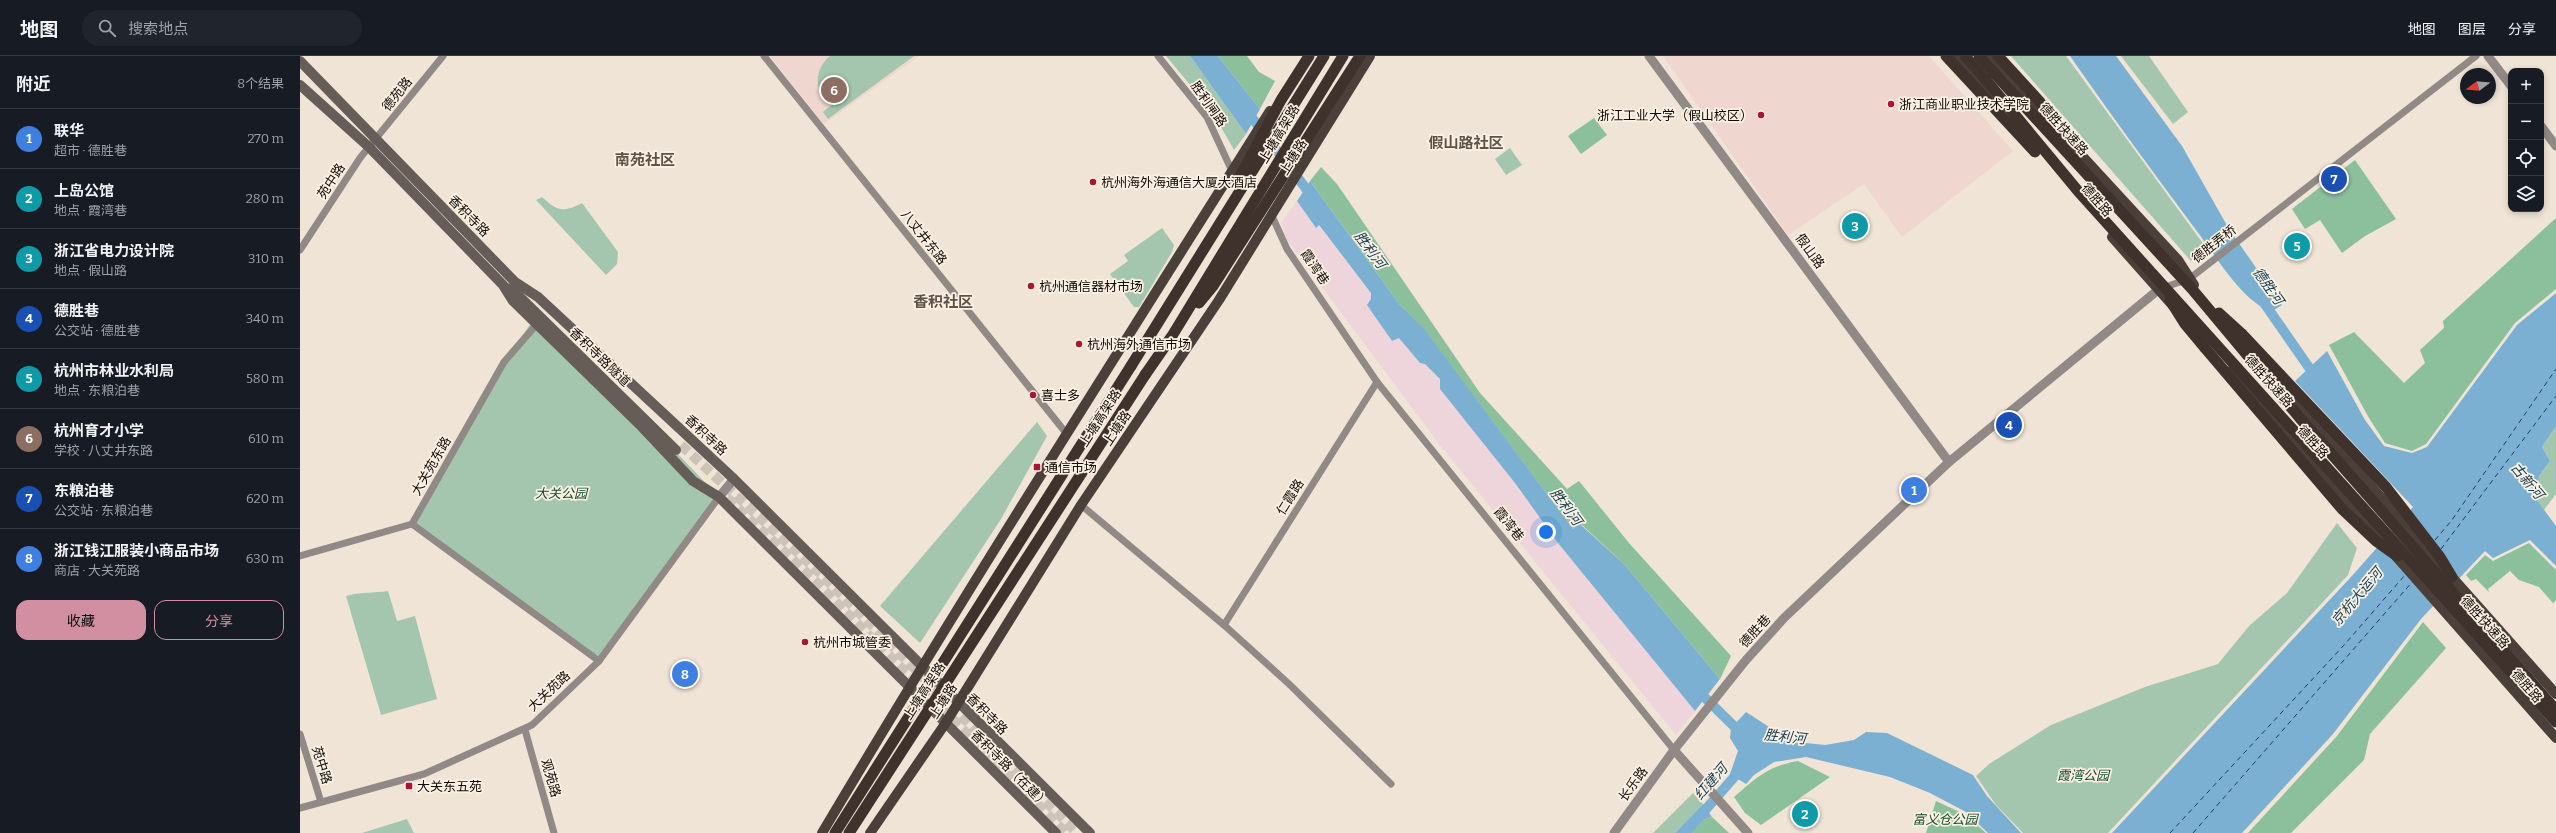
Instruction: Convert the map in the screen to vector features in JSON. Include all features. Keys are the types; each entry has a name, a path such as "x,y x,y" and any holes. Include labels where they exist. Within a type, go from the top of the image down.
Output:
{"highway":[{"path":"1163,315 1193,254 1252,158 1281,100 1309,56"},
{"name":"上塘高架路","path":"835,833 1163,315 1324,56"},
{"name":"上塘高架路","path":"849,833 1172,336 1343,56"},
{"path":"1172,336 1213,286 1360,56"},
{"path":"1946,56 2035,152 2078,191"},
{"name":"德胜快速路","path":"1965,56 2078,191 2556,722"},
{"name":"德胜快速路","path":"1979,56 2190,284 2299,417 2556,710"},
{"path":"1998,56 2040,102 2062,147"},
{"path":"2152,273 2185,324 2342,509 2376,541 2397,556"},
{"path":"2190,284 2242,334 2386,487 2440,557 2452,578"}],"main road":[{"path":"822,833 908,688 1066,432 1305,56"},
{"name":"上塘路","path":"870,833 945,724 1081,505 1219,300 1370,56"},
{"name":"德胜路","path":"1954,56 2158,290 2208,342 2556,738"},
{"name":"德胜路","path":"1990,56 2178,260 2190,284 2556,694"},
{"name":"香积寺路","path":"300,61 372,143 503,285 513,301 642,427 693,481 720,497 945,724"},
{"name":"香积寺路","path":"300,86 372,143 515,282 538,297 734,479 1090,833"},
{"name":"香积寺路隧道","path":"503,285 519,296 679,448 521,292 515,282"},
{"name":"香积寺路（在建）","path":"945,724 1056,833"}],"street":[{"name":"德苑路","path":"372,143 443,56"},
{"name":"八丈井东路","path":"764,56 1066,432"},
{"name":"胜利闸路","path":"1158,56 1207,117 1232,171"},
{"name":"假山路","path":"1649,56 1949,462"},
{"name":"德胜弄桥","path":"2158,290 2190,284 2254,228 2476,56"},
{"path":"2488,56 2508,82"},
{"path":"2544,130 2556,146"},
{"name":"苑中路","path":"300,250 372,143"},
{"name":"霞湾巷","path":"1272,216 1287,249 1377,382 1686,765 1745,830"},
{"name":"德胜巷","path":"1674,750 1740,668 1784,618 1949,462 2158,290"},
{"name":"大关苑东路","path":"412,524 504,362 536,324"},
{"name":"仁霞路","path":"1224,625 1377,382"},
{"name":"大关苑路","path":"300,808 424,774 525,730 599,661 734,479"},
{"path":"1081,505 1224,625 1289,684 1391,784"},
{"path":"300,556 412,524 599,661"},
{"name":"观苑路","path":"525,730 554,833"},
{"name":"苑中路","path":"300,734 320,802"},
{"name":"长乐路","path":"1614,833 1674,750"}],"shaded area":[{"path":"770,56 919,56 824,124"},
{"path":"1663,56 1929,56 2013,151 1902,237 1864,184 1788,235"},
{"path":"1297,201 1315,227 1318,225 1371,293 1371,299 1391,341 1399,338 1440,379 1558,543 1695,711 1676,735 1436,440 1287,240 1281,223"}],"green space":[{"path":"830,56 914,56 828,119 823,112 834,103 822,94 819,88 818,74 825,61"},
{"path":"1166,56 1190,56 1246,134 1234,150 1212,111"},
{"path":"1218,56 1247,56 1259,72 1275,81 1260,109"},
{"path":"2011,56 2066,56 2207,249 2191,261"},
{"path":"2121,56 2149,56 2188,112 2173,124"},
{"path":"1594,118 1607,135 1581,154 1568,136"},
{"path":"1510,148 1522,165 1506,175 1495,159"},
{"path":"2355,160 2396,219 2365,236 2342,253 2320,220 2305,229 2292,209"},
{"path":"1321,167 1337,184 1480,393 1567,489 1579,481 1629,543 1731,656 1720,679 1625,565 1581,524 1573,529 1424,330 1400,305 1310,181"},
{"path":"542,197 556,208 560,209 570,208 582,203 618,252 617,264 606,275 536,200"},
{"path":"2556,218 2556,289 2515,323 2426,444 2412,451 2385,443 2369,418 2329,345 2354,332 2404,383 2425,363 2420,350 2444,328 2443,321"},
{"path":"1162,228 1174,245 1172,252 1139,307 1134,307 1110,274 1128,261 1124,255"},
{"name":"大关公园","path":"540,310 719,497 599,661 412,524 504,362"},
{"path":"1037,422 1047,436 1001,519 920,643 880,606"},
{"path":"2556,426 2556,494 2544,510 2536,499 2539,476 2550,461 2542,447"},
{"name":"霞湾公园","path":"2337,523 2357,548 2348,575 2108,833 2023,833 1996,805 1976,776 1989,764 2051,725 2145,687 2218,664 2249,626 2287,593"},
{"path":"2529,543 2556,570 2556,600 2553,603 2539,587 2519,580 2510,571 2488,589 2489,592 2476,579 2471,581 2466,575 2485,555 2493,561"},
{"path":"388,591 397,621 415,616 437,699 381,715 346,596"},
{"path":"2423,622 2446,648 2370,734 2364,760 2291,833 2248,833 2337,736"},
{"path":"1798,761 1830,777 1761,825 1745,813 1734,797 1756,779 1770,770 1778,766"},
{"path":"1693,793 1703,804 1675,833 1653,833"},
{"name":"富义仓公园","path":"1936,801 1966,815 1986,833 1926,833"},
{"path":"1712,817 1729,833 1692,833 1703,820"},
{"path":"407,819 414,833 362,833"}],"water":[{"path":"1190,56 1218,56 1260,109 1246,134"},
{"path":"2070,56 2116,56 2182,146 2229,229 2282,305 2271,312 2259,306 2229,276"},
{"path":"1310,181 1400,305 1424,329 1573,529 1580,524 1625,565 1720,679 1695,711 1558,543 1515,483 1440,389 1440,379 1425,364 1420,363 1399,338 1392,341 1367,305 1371,299 1371,293 1319,225 1316,228 1297,201"},
{"path":"2556,293 2556,426 2542,447 2550,461 2539,476 2536,499 2556,526 2556,566 2530,540 2493,558 2485,551 2421,619 2333,734 2242,833 2112,833 2351,577 2413,507 2295,381 2327,351 2365,420 2384,446 2412,453 2427,447 2517,325"},
{"path":"1746,712 1780,734 1806,743 1825,745 1854,740 1866,732 1887,733 1973,775 1987,796 2021,833 1988,833 1966,812 1930,793 1890,777 1806,757 1774,762 1754,775 1746,784 1730,774 1738,751 1730,738 1731,728"},
{"path":"1703,804 1712,817 1703,820 1692,833 1675,833"}],"waterway":[{"name":"胜利河","path":"1246,110 1314,199"},
{"name":"德胜河","path":"2262,300 2317,379"},
{"name":"胜利河","path":"1696,689 1742,734"},
{"name":"红建河","path":"1685,833 1743,767"}],"ferry route":[{"path":"2435,540 2452,520 2556,369"},
{"path":"2441,549 2556,396"},
{"path":"2170,833 2345,644 2405,575"},
{"path":"2193,833 2413,581"}],"tunnel":[{"path":"681,445 821,574 1077,833"},
{"path":"727,498 812,578 1066,833"}],"place":[{"name":"杭州育才小学","path":"834,90"},
{"name":"浙江商业职业技术学院","path":"1891,104"},
{"name":"浙江工业大学（假山校区）","path":"1761,115"},
{"name":"东粮泊巷","path":"2334,179"},
{"name":"杭州海外海通信大厦大酒店","path":"1093,182"},
{"name":"浙江省电力设计院","path":"1855,226"},
{"name":"杭州市林业水利局","path":"2297,246"},
{"name":"杭州通信器材市场","path":"1031,286"},
{"name":"杭州海外通信市场","path":"1079,344"},
{"name":"喜士多","path":"1033,395"},
{"name":"德胜巷","path":"2009,425"},
{"name":"通信市场","path":"1037,467"},
{"name":"联华","path":"1914,490"},
{"name":"杭州市城管委","path":"805,642"},
{"name":"浙江钱江服装小商品市场","path":"685,674"},
{"name":"大关东五苑","path":"409,786"},
{"name":"上岛公馆","path":"1805,814"}],"district":[{"name":"假山路社区","path":"1466,143"},
{"name":"南苑社区","path":"645,160"},
{"name":"香积社区","path":"943,302"}],"water label":[{"name":"古新河","path":"2527,481"},
{"name":"京杭大运河","path":"2357,597"}]}
